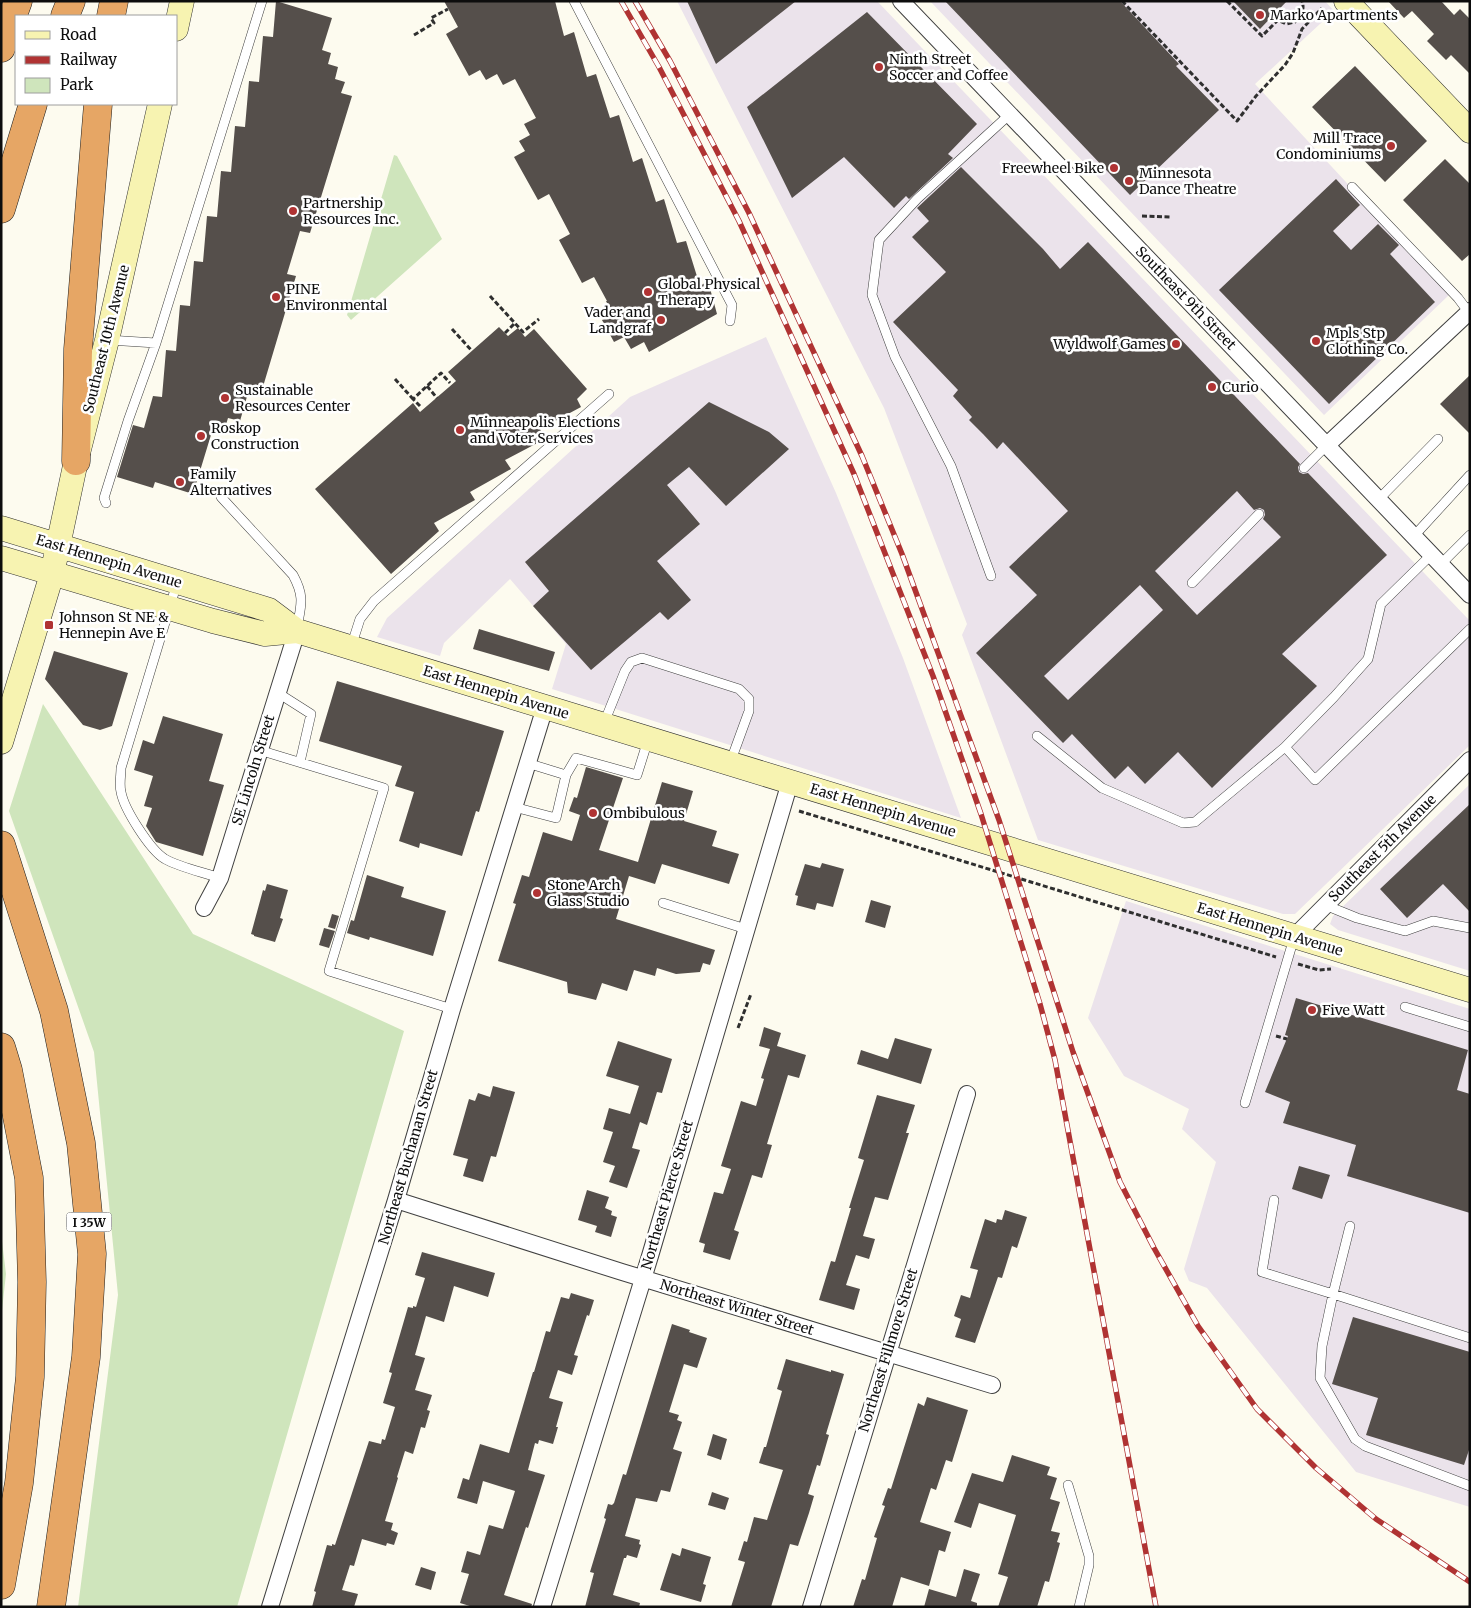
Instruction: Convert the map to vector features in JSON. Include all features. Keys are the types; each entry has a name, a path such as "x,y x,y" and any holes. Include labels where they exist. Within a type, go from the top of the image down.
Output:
{"highway":[{"path":"1,48 18,1"},
{"path":"65,15 71,1"},
{"path":"112,15 114,1"},
{"path":"1,209 34,105"},
{"path":"76,461 78,349 98,105"},
{"name":"I 35W","path":"1,845 54,1011 82,1143 92,1254 86,1357 51,1607"},
{"path":"1,1047 8,1070 29,1178 32,1282 30,1377 20,1474 1,1585"}],"main road":[{"path":"178,20 182,1"},
{"path":"1346,1 1470,131"},
{"name":"Southeast 10th Avenue","path":"1,742 52,574 76,461 108,340 160,105"},
{"name":"East Hennepin Avenue","path":"1,528 269,610 297,631 351,648 1470,990"},
{"name":"East Hennepin Avenue","path":"1,558 265,634 297,631"}],"street":[{"name":"Southeast 9th Street","path":"901,1 1470,594"},
{"path":"1327,445 1469,313"},
{"name":"SE Lincoln Street","path":"204,908 220,878 297,631"},
{"name":"Northeast Buchanan Street","path":"270,1607 396,1200 544,707"},
{"name":"Southeast 5th Avenue","path":"1294,937 1470,760"},
{"name":"Northeast Pierce Street","path":"542,1607 790,782"},
{"name":"Northeast Fillmore Street","path":"811,1607 967,1094"},
{"name":"Northeast Winter Street","path":"396,1200 642,1278 992,1385"}],"lane":[{"path":"106,503 104,498 128,421 156,343 262,1"},
{"path":"574,1 732,305 730,321"},
{"path":"991,576 951,466 895,356 872,295 879,240 917,199 1009,115"},
{"path":"1352,187 1458,298 1469,313"},
{"path":"108,340 156,343"},
{"path":"351,648 360,619 374,601 609,394"},
{"path":"1379,499 1438,439"},
{"path":"1304,468 1327,445"},
{"path":"1414,536 1470,475"},
{"path":"221,496 297,581 302,595 297,631"},
{"path":"1192,583 1259,514"},
{"path":"1037,736 1102,788 1183,823 1195,822 1284,746 1334,697 1368,659 1380,604 1436,559 1470,535"},
{"path":"178,582 121,768 121,791 124,803 148,843 156,852 166,859 220,878"},
{"path":"1284,746 1315,780 1470,629"},
{"path":"603,724 625,671 631,662 642,658 739,688 749,699 750,710 730,763"},
{"path":"278,693 312,714 300,762"},
{"path":"514,807 556,818 566,775 576,758 637,775 648,738"},
{"path":"259,750 384,788 330,971 452,1009"},
{"path":"527,763 566,775"},
{"path":"663,903 746,929"},
{"path":"1325,905 1357,918 1405,931 1433,920 1470,928"},
{"path":"1245,1103 1294,937"},
{"path":"1404,1007 1470,1028"},
{"path":"1274,1200 1262,1272 1470,1338"},
{"path":"1350,1226 1332,1294 1322,1346 1320,1378 1355,1439 1365,1446 1470,1486"},
{"path":"1068,1485 1089,1565 1079,1607"}],"path":[{"path":"1122,1 1237,121 1256,96 1284,65 1293,53 1302,29 1322,8"},
{"path":"1227,1 1262,36 1278,20 1286,24 1295,22 1302,16 1304,7 1302,1"},
{"path":"414,35 434,23 431,18 448,9"},
{"path":"1142,216 1171,217"},
{"path":"490,296 523,333 539,318"},
{"path":"505,333 515,323"},
{"path":"452,329 472,351"},
{"path":"413,399 441,374 450,382"},
{"path":"396,379 420,406"},
{"path":"427,386 437,398"},
{"path":"783,807 1318,970"},
{"path":"738,1028 751,994"}],"shaded area":[{"path":"677,1 877,1 1470,621 1470,745 1295,914 1283,914 1038,840 962,635 967,624 884,408"},
{"path":"930,1 1325,1 1334,11 1255,84 1450,294 1324,415"},
{"path":"766,337 836,493 903,658 961,818 552,689 566,644 510,579 444,643 440,656 377,637 387,618 630,397"},
{"path":"1470,784 1470,971 1338,930 1330,924 1333,916"},
{"path":"1126,901 1470,1009 1470,1507 1356,1472 1207,1288 1189,1281 1184,1269 1216,1162 1182,1129 1189,1109 1124,1076 1088,1018"}],"green space":[{"path":"394,155 397,156 442,239 351,320 347,315"},
{"path":"43,704 193,934 404,1031 237,1607 78,1607 118,1295 94,1052 9,811"},
{"path":"1,1233 6,1274 1,1319"}],"building":[{"path":"276,1 332,18 322,50 331,53 328,64 338,67 335,79 345,82 341,93 352,96 310,233 300,231 287,274 296,276 262,390 250,386 240,421 228,418 225,428 214,425 193,494 155,482 153,488 117,477 133,425 144,428 153,396 162,397 166,350 176,351 180,305 190,306 194,261 203,262 207,216 217,217 221,171 231,172 235,126 245,127 249,81 259,82 263,36 273,37"},
{"path":"444,1 555,1 564,36 574,32 587,77 596,74 610,118 619,115 633,162 642,158 656,202 664,199 677,243 686,241 700,286 708,281 717,314 649,352 644,342 631,349 624,337 614,342 602,320 613,315 607,301 594,277 582,283 559,240 570,234 549,194 538,200 514,157 525,151 519,141 530,135 524,124 536,118 515,79 503,85 497,74 486,80 480,70 469,76 446,34 458,27"},
{"path":"687,1 796,1 716,64"},
{"path":"945,1 1120,1 1179,64 1176,66 1219,110 1130,195"},
{"name":"Marko Apartments","path":"1233,1 1287,1 1260,29"},
{"path":"1388,1 1441,1 1454,15 1460,9 1470,19 1470,74 1451,55 1446,60 1427,41 1434,34 1412,11 1404,18"},
{"path":"867,12 977,124 948,154 953,158 909,199 906,196 894,208 844,157 792,198 747,107"},
{"path":"1355,66 1427,141 1385,182 1312,107"},
{"path":"1445,159 1470,184 1470,254 1462,261 1403,200"},
{"path":"961,167 1043,249 1060,269 1088,242 1300,464 1298,467 1299,472 1303,474 1308,473 1387,555 1282,654 1317,686 1212,788 1178,752 1145,784 1128,766 1115,779 1072,734 1063,743 976,653 1037,595 1009,567 1068,511 1003,442 997,449 969,420 972,417 953,396 958,390 893,322 946,272 912,237 929,221 917,208","holes":["1237,491 1254,510 1260,508 1264,510 1265,515 1263,519 1281,537 1197,615 1155,571","1140,585 1163,610 1068,700 1044,676"]},
{"path":"1336,179 1360,205 1333,231 1351,250 1378,224 1399,245 1390,254 1435,302 1329,404 1219,290"},
{"path":"499,327 508,336 518,328 525,337 534,329 587,389 577,399 581,407 540,429 545,439 505,460 511,469 470,492 475,500 434,523 439,531 391,574 315,489 413,403 420,412 456,381 448,372"},
{"path":"1470,375 1470,434 1440,404"},
{"path":"709,402 769,432 789,449 726,506 689,467 667,485 700,524 657,561 691,600 668,620 660,612 591,670 533,606 549,591 525,562"},
{"path":"479,629 555,652 549,671 473,649"},
{"path":"54,651 128,673 112,726 100,730 83,725 45,679"},
{"path":"337,681 504,731 479,812 476,811 462,856 420,843 419,848 399,841 414,792 395,786 402,766 319,741"},
{"path":"163,716 223,734 209,781 224,785 203,856 156,842 146,826 152,808 144,806 153,776 134,770 143,740 154,744"},
{"path":"586,767 623,778 599,850 638,862 662,782 693,791 684,821 717,831 712,846 739,854 729,884 662,864 655,884 629,876 616,919 715,950 710,965 703,963 700,972 676,974 657,968 655,976 634,970 627,991 602,983 596,1000 568,993 567,982 498,961 516,904 513,903 522,875 529,877 543,832 572,841 580,815 569,811 574,797 577,798"},
{"path":"1470,804 1470,912 1443,884 1407,918 1380,889"},
{"path":"822,863 844,869 833,907 817,903 815,910 796,905 798,896 795,895 805,864 820,868"},
{"path":"367,875 404,887 401,897 446,911 433,956 370,937 369,940 347,933 351,920 354,921"},
{"path":"267,884 288,890 280,918 283,919 275,942 251,934 263,890 265,891"},
{"path":"871,900 891,906 885,928 865,922"},
{"path":"332,914 339,916 335,929 328,927"},
{"path":"324,928 335,931 329,948 319,945"},
{"path":"1296,998 1468,1050 1457,1090 1470,1094 1470,1213 1347,1176 1356,1145 1283,1123 1290,1102 1265,1092 1288,1036 1285,1035"},
{"path":"764,1027 781,1033 777,1046 806,1055 799,1078 788,1075 767,1144 772,1145 762,1178 752,1175 734,1230 739,1232 730,1260 703,1252 705,1244 699,1242 714,1192 723,1194 731,1169 721,1166 741,1101 756,1106 764,1079 761,1078 770,1049 759,1046"},
{"path":"895,1038 932,1049 921,1084 857,1064 861,1050 888,1059"},
{"path":"618,1041 672,1059 662,1093 657,1092 647,1125 640,1122 632,1148 640,1150 627,1188 609,1182 615,1166 603,1162 613,1132 603,1129 609,1108 630,1114 639,1086 606,1076"},
{"path":"493,1086 515,1092 496,1157 491,1156 483,1182 463,1176 468,1159 453,1155 469,1099 475,1101 478,1093 490,1097"},
{"path":"877,1095 915,1105 906,1133 909,1133 888,1200 875,1197 863,1236 875,1239 869,1259 856,1255 846,1285 860,1289 854,1310 819,1300 831,1261 835,1262 851,1208 849,1208 864,1160 858,1158"},
{"path":"1299,1166 1330,1175 1322,1199 1292,1189"},
{"path":"587,1190 609,1197 605,1208 612,1211 611,1215 617,1217 611,1237 595,1232 597,1226 578,1220"},
{"path":"1005,1210 1027,1217 1017,1248 1012,1246 1002,1278 998,1277 975,1343 955,1337 961,1319 954,1316 961,1295 970,1298 978,1270 970,1268 985,1219 996,1223 997,1219 1002,1220"},
{"path":"422,1252 495,1273 488,1297 454,1286 444,1322 426,1316 415,1355 425,1358 415,1390 432,1395 427,1410 430,1411 425,1428 421,1427 413,1454 405,1451 385,1521 393,1523 391,1530 398,1533 394,1545 387,1543 386,1546 362,1539 354,1566 350,1565 342,1590 358,1594 354,1607 312,1607 316,1592 314,1591 327,1545 335,1545 369,1441 381,1444 382,1439 385,1440 395,1407 383,1403 392,1373 389,1372 408,1307 416,1307 425,1278 415,1275"},
{"path":"571,1293 594,1300 574,1355 578,1356 572,1375 558,1370 549,1398 563,1402 553,1444 539,1440 538,1444 535,1443 528,1470 545,1475 504,1595 532,1604 531,1607 473,1607 460,1603 469,1574 461,1572 467,1551 480,1555 489,1525 503,1529 515,1491 483,1481 477,1504 457,1498 463,1478 469,1480 480,1444 509,1453 546,1331 550,1332 561,1297 569,1299"},
{"path":"1353,1317 1470,1352 1470,1447 1464,1465 1366,1435 1378,1398 1332,1384"},
{"path":"672,1324 707,1338 697,1368 684,1364 669,1412 679,1415 677,1420 682,1422 673,1449 682,1452 670,1492 661,1490 657,1502 636,1498 625,1536 640,1540 639,1544 641,1545 637,1558 627,1555 624,1558 613,1595 640,1603 639,1607 585,1607 594,1573 590,1572 606,1519 604,1518 608,1504 612,1505 614,1503 623,1474 626,1475"},
{"path":"786,1359 844,1374 826,1434 829,1435 820,1466 817,1465 808,1494 814,1496 809,1513 798,1546 790,1544 771,1607 731,1607 745,1562 738,1560 744,1541 747,1542 754,1517 767,1520 783,1470 759,1463 764,1447 766,1447 782,1391 777,1389"},
{"path":"927,1397 968,1410 952,1462 946,1460 936,1490 931,1488 920,1522 951,1532 945,1552 939,1550 929,1586 901,1577 892,1607 853,1607 862,1579 865,1580 877,1538 874,1537 885,1506 882,1505 888,1488 891,1489 918,1403 924,1406"},
{"path":"713,1434 727,1439 721,1460 707,1455"},
{"path":"1012,1455 1050,1467 1047,1475 1057,1478 1050,1499 1060,1502 1051,1531 1060,1533 1057,1542 1060,1543 1049,1582 1045,1581 1037,1607 998,1607 1008,1577 998,1574 1016,1515 979,1503 971,1528 954,1522 972,1473 1003,1482"},
{"path":"712,1492 729,1498 725,1510 708,1505"},
{"path":"682,1548 711,1557 703,1584 706,1585 701,1602 660,1590 672,1553 680,1556"},
{"path":"421,1567 436,1572 431,1590 415,1585"},
{"path":"964,1569 980,1574 971,1601 977,1603 977,1607 924,1607 929,1589 956,1597"}],"railway":[{"path":"621,1 659,67 739,221 854,474 933,676 981,814 1040,1004 1055,1060 1156,1607"},
{"path":"635,1 670,61 749,213 862,456 902,554 999,820 1073,1052 1120,1182 1154,1248 1198,1326 1257,1409 1316,1468 1376,1519 1470,1582"}],"place":[{"name":"Marko Apartments","path":"1260,15"},
{"name":"Ninth Street Soccer and Coffee","path":"879,67"},
{"name":"Mill Trace Condominiums","path":"1391,146"},
{"name":"Freewheel Bike","path":"1114,168"},
{"name":"Minnesota Dance Theatre","path":"1129,181"},
{"name":"Partnership Resources Inc.","path":"293,211"},
{"name":"Global Physical Therapy","path":"648,292"},
{"name":"PINE Environmental","path":"276,297"},
{"name":"Vader and Landgraf","path":"661,320"},
{"name":"Mpls Stp Clothing Co.","path":"1316,341"},
{"name":"Wyldwolf Games","path":"1176,344"},
{"name":"Curio","path":"1212,387"},
{"name":"Sustainable Resources Center","path":"225,398"},
{"name":"Minneapolis Elections and Voter Services","path":"460,430"},
{"name":"Roskop Construction","path":"201,436"},
{"name":"Family Alternatives","path":"180,482"},
{"name":"Johnson St NE & Hennepin Ave E","path":"49,625"},
{"name":"Ombibulous","path":"593,813"},
{"name":"Stone Arch Glass Studio","path":"537,893"},
{"name":"Five Watt","path":"1312,1010"}]}
